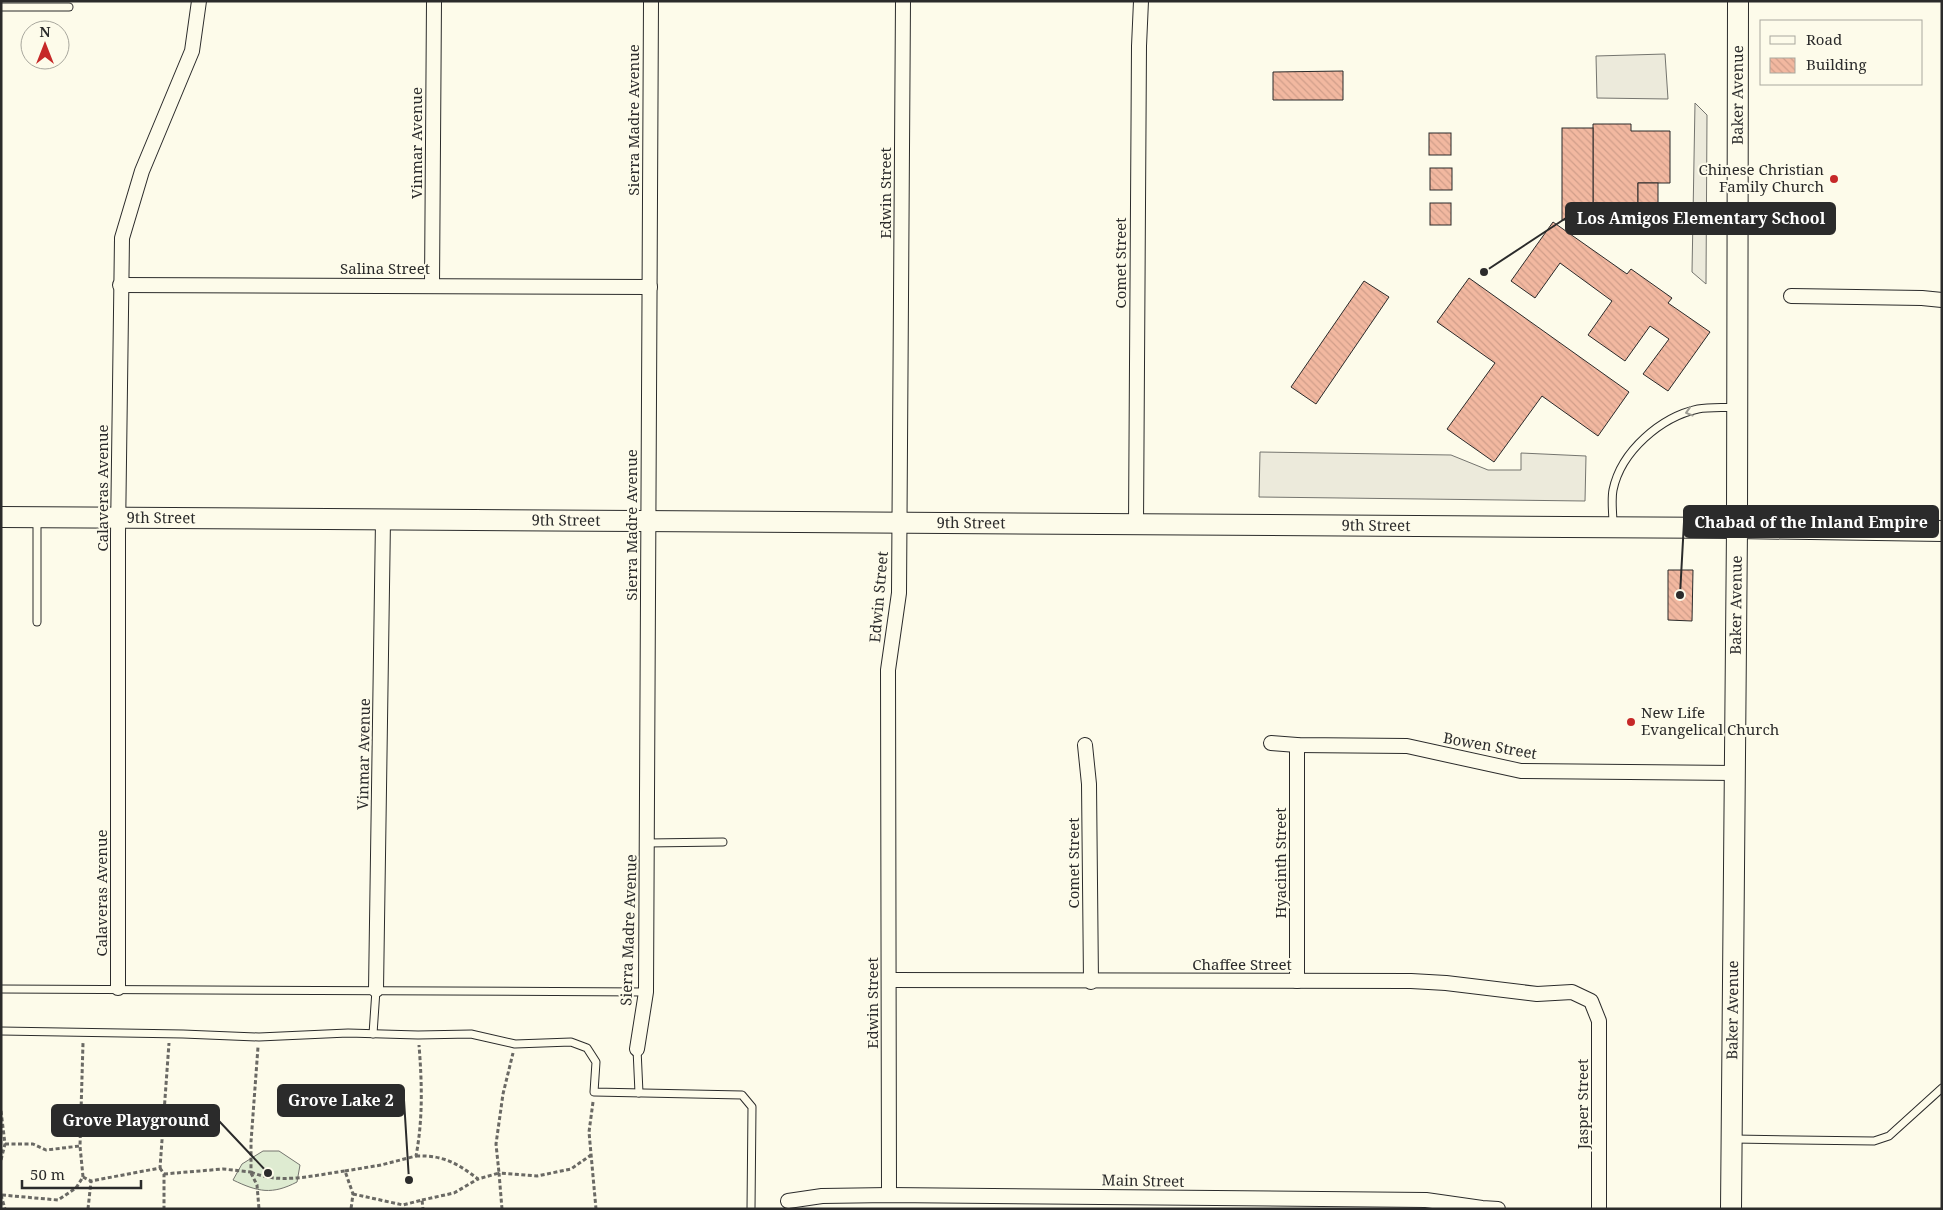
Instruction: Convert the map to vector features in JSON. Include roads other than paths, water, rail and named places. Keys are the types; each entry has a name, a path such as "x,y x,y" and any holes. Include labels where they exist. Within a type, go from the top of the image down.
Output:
{"street":[{"name":"Calaveras Avenue","path":"118,988 118,518 122,238 142,171 192,51 199,1"},
{"name":"Vinmar Avenue","path":"432,285 434,1"},
{"name":"Sierra Madre Avenue","path":"637,1049 646,992 651,1"},
{"name":"Edwin Street","path":"889,1195 888,670 899,593 901,523 903,1"},
{"name":"Comet Street","path":"1136,524 1141,1"},
{"name":"Baker Avenue","path":"1730,1209 1737,528 1738,1"},
{"name":"Salina Street","path":"120,285 650,287"},
{"path":"1791,296 1942,300"},
{"name":"9th Street","path":"1,517 1737,528 1942,531"},
{"name":"Vinmar Avenue","path":"376,990 383,520"},
{"name":"Bowen Street","path":"1271,743 1407,746 1521,771 1735,773"},
{"name":"Comet Street","path":"1085,745 1090,784 1091,982"},
{"name":"Hyacinth Street","path":"1297,745 1297,981"},
{"name":"Chaffee Street","path":"889,980 1091,982 1411,981 1446,983 1537,994 1572,992 1591,1001"},
{"name":"Jasper Street","path":"1591,1001 1599,1021 1599,1209"},
{"name":"Main Street","path":"788,1201 822,1196 889,1195 1426,1200 1498,1209"}],"lane":[{"path":"1,7 68,7"},
{"path":"1613,528 1613,490 1633,448 1652,431 1674,416 1699,409 1737,407"},
{"path":"37,517 37,622"},
{"path":"647,843 723,842"},
{"path":"1,989 118,988 646,992"},
{"path":"373,1034 376,990"},
{"path":"1,1031 259,1037 471,1034 515,1044 572,1042 587,1048 596,1062 594,1092 742,1095 752,1107 751,1209"},
{"path":"637,1049 639,1093"},
{"path":"1731,1139 1874,1141 1890,1136 1942,1088"}],"place":[{"name":"Chinese Christian Family Church","path":"1834,179"},
{"name":"Los Amigos Elementary School","path":"1484,272"},
{"name":"Chabad of the Inland Empire","path":"1680,595"},
{"name":"New Life Evangelical Church","path":"1631,722"},
{"name":"Grove Playground","path":"268,1173"},
{"name":"Grove Lake 2","path":"409,1180"}]}
